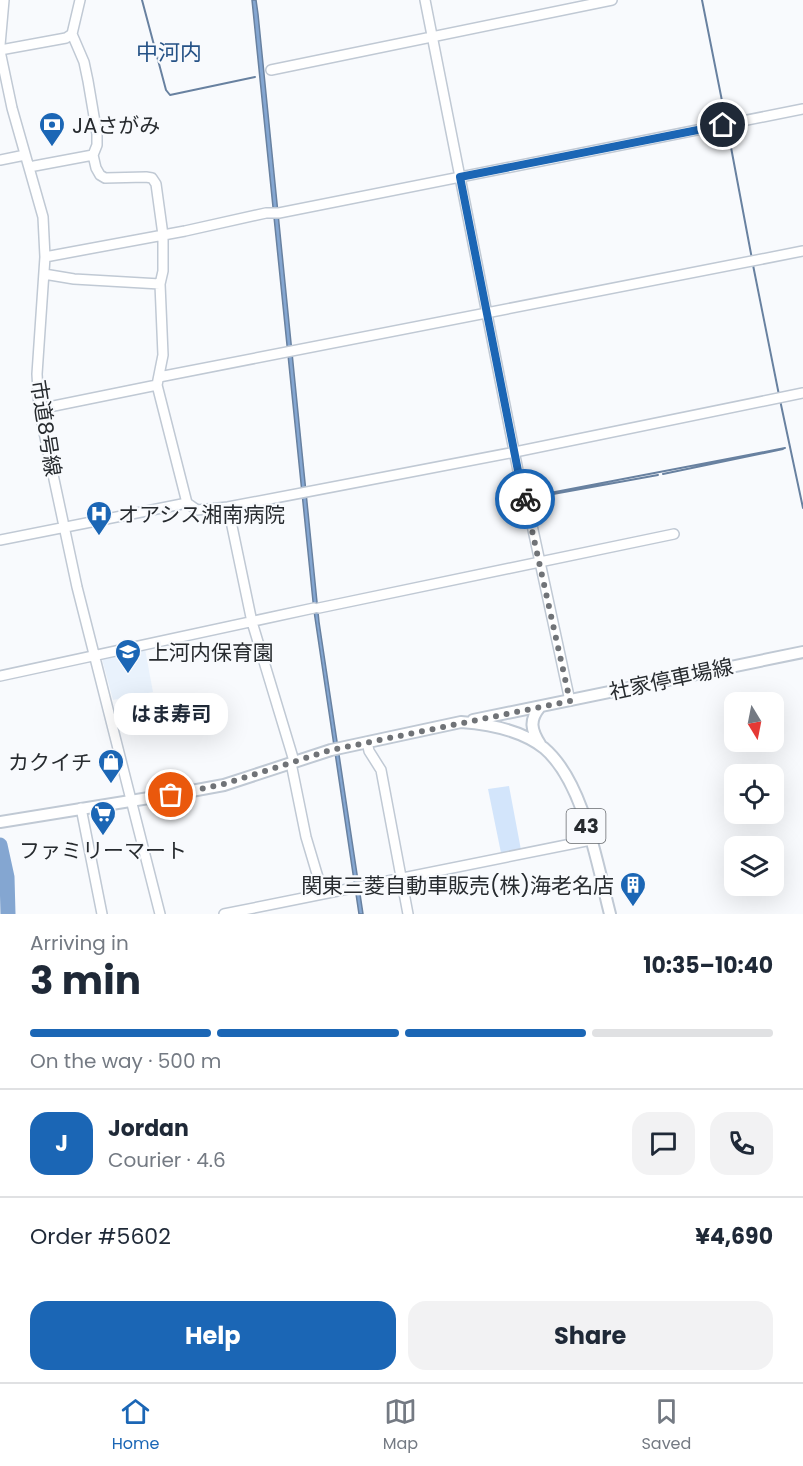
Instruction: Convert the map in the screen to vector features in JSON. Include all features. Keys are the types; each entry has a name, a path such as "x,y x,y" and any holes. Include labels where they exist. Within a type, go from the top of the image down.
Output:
{"main road":[{"name":"社家停車場線","path":"461,722 803,652"},
{"path":"540,707 532,718 532,727 543,748"},
{"path":"519,711 513,723 520,735"},
{"name":"43","path":"2,821 224,784 335,749 461,722 496,727 520,735 543,748 560,766 573,789 591,840 610,914"}],"street":[{"name":"市道8号線","path":"3,0 0,49 12,108 44,217 45,256 37,374 39,409 94,655 160,914"},
{"path":"80,0 72,34 84,62 90,91 97,145 93,155 97,171 105,178 146,177 154,181 163,235 163,271 160,284 163,355 158,381 187,503 197,510 228,507 305,493 803,393"},
{"path":"425,0 523,496 527,502 570,701"},
{"path":"271,70 612,0"},
{"path":"0,49 66,38 72,34"},
{"path":"45,256 163,235 266,213 276,214 803,109"},
{"path":"0,160 26,155"},
{"path":"29,167 93,155"},
{"path":"39,409 291,351 803,251"},
{"path":"44,274 74,279 160,284"},
{"path":"0,540 187,503"},
{"path":"228,507 252,622 293,762 306,837 323,894"},
{"path":"0,676 674,534"},
{"path":"367,742 369,752 381,770 408,914"},
{"path":"81,808 102,914"},
{"path":"224,914 591,840"}],"shaded area":[{"name":"上河内保育園","path":"145,649 153,692 113,700 102,659"},
{"path":"509,786 521,850 501,853 488,789"}],"water":[{"path":"252,0 256,0 258,14 319,622 363,914 359,914 314,611"}],"waterway":[{"path":"142,0 166,90 170,95 255,77"},
{"path":"702,0 726,121"},
{"path":"727,126 752,259"},
{"path":"753,265 779,395"},
{"path":"780,400 803,508"},
{"path":"529,497 785,448"},
{"path":"663,474 783,449"},
{"path":"531,498 658,475"},
{"path":"0,845 7,877 8,914"}],"way so far":[{"path":"171,795 224,784 331,750 570,701 525,499"}],"place":[{"name":"JAさがみ","path":"52,148"},
{"name":"オアシス湘南病院","path":"99,537"},
{"name":"上河内保育園","path":"128,675"},
{"name":"カクイチ","path":"111,785"},
{"name":"はま寿司","path":"171,795"},
{"name":"ファミリーマート","path":"103,837"},
{"name":"関東三菱自動車販売(株)海老名店","path":"633,908"}],"district":[{"name":"中河内","path":"169,52"}],"route":[{"path":"525,499 460,177 723,125"}]}
